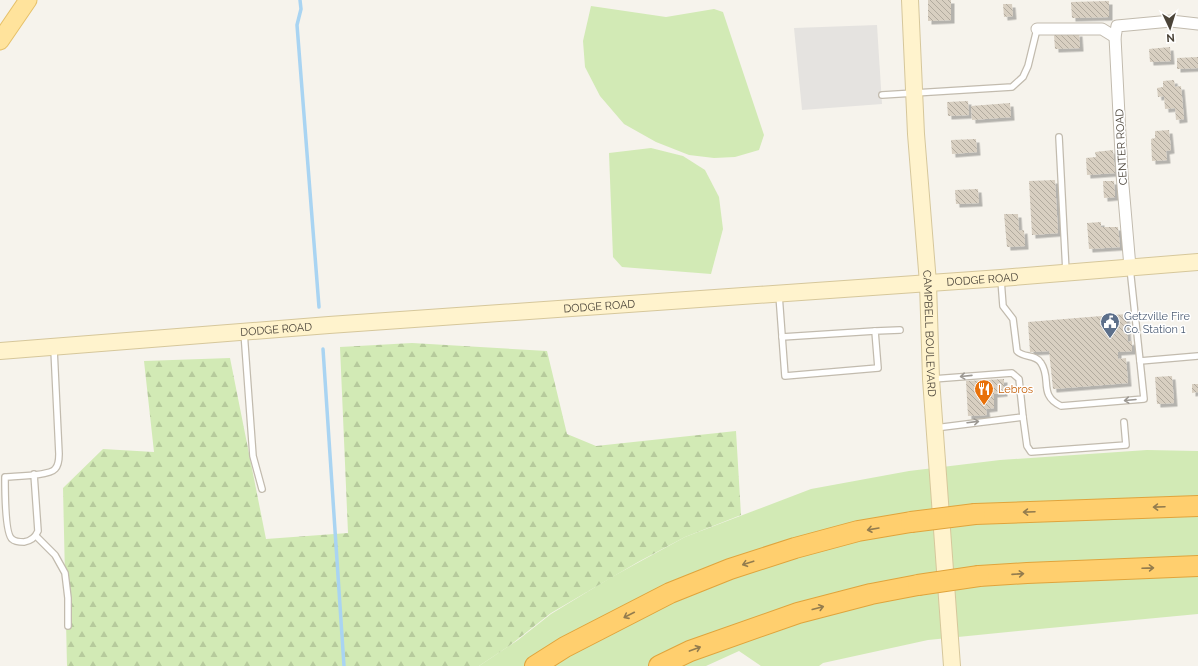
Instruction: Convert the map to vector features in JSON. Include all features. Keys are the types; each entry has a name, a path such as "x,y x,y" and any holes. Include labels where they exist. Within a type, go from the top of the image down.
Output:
{"highway":[{"path":"535,666 565,647 670,593 730,569 795,548 858,531 911,522 975,514 1198,506"},
{"path":"660,666 690,651 798,613 871,594 918,585 979,576 1198,566"}],"main road":[{"path":"0,41 28,0"}],"street":[{"name":"CAMPBELL BOULEVARD","path":"910,0 916,134 928,283 935,428 952,666"},
{"name":"CENTER ROAD","path":"1130,267 1122,174 1115,37 1117,26 1171,21 1198,24"},
{"path":"1037,29 1102,30 1115,37"},
{"name":"DODGE ROAD","path":"0,351 244,332 1001,278 1198,262"}],"lane":[{"path":"882,95 1012,87 1022,76 1028,66 1037,29"},
{"path":"1059,137 1066,273"},
{"path":"1001,278 1003,306 1013,319 1017,351 1020,354 1032,357 1041,362 1049,397 1055,403 1061,406 1144,399 1130,267"},
{"path":"779,293 785,376 878,368 875,331"},
{"path":"782,337 900,330"},
{"path":"244,332 253,456 262,489"},
{"path":"34,474 38,527 36,536 32,540 17,542 12,540 9,536 5,477 34,474 47,473 55,470 58,464 59,454 54,347"},
{"path":"1140,361 1198,356"},
{"path":"932,379 1012,373 1019,379 1027,446 1031,452 1126,445 1124,422"},
{"path":"935,428 1023,417"},
{"path":"36,536 55,555 65,573 68,598 68,626"}],"green space":[{"path":"591,6 666,17 714,9 723,12 764,135 759,150 735,157 714,158 689,155 656,142 624,124 600,96 585,67 583,41"},
{"path":"651,148 683,156 705,170 719,197 723,229 711,274 622,267 613,257 609,153"},
{"path":"412,343 547,351 567,434 596,446 736,431 741,515 685,537 638,562 551,613 509,646 479,666 67,666 63,488 103,449 154,452 144,361 230,358 266,539 348,533 340,347"},
{"path":"1147,450 1198,451 1198,614 928,640 823,663 819,666 761,666 739,651 706,666 479,666 518,640 551,614 610,578 685,537 811,489 909,471 1000,460"}],"shaded area":[{"path":"877,25 882,104 802,110 794,28"}],"building":[{"path":"928,0 951,0 951,20 928,21"},
{"path":"1109,1 1109,17 1072,18 1071,2"},
{"path":"1003,4 1012,4 1013,16 1004,17"},
{"path":"1079,33 1080,48 1055,49 1054,35"},
{"path":"1170,47 1171,61 1150,62 1149,49"},
{"path":"1198,57 1198,68 1177,69 1177,58"},
{"path":"1174,80 1175,87 1181,86 1184,119 1176,120 1175,108 1165,109 1164,96 1158,97 1157,88 1163,87 1163,81"},
{"path":"968,101 969,115 948,116 947,102"},
{"path":"1010,103 1011,117 972,120 971,106"},
{"path":"1169,130 1171,150 1166,151 1167,160 1152,161 1151,139 1155,138 1155,131"},
{"path":"976,139 977,152 952,154 951,140"},
{"path":"1113,150 1115,173 1087,175 1086,158 1096,157 1095,152"},
{"path":"1055,180 1058,233 1032,235 1029,181"},
{"path":"1103,181 1114,181 1115,197 1104,198"},
{"path":"978,189 979,203 956,204 955,190"},
{"path":"1004,214 1018,214 1019,231 1024,230 1025,246 1007,247"},
{"path":"1101,222 1101,227 1118,227 1120,247 1089,249 1087,223"},
{"path":"1126,314 1128,342 1132,341 1132,351 1118,352 1118,359 1126,358 1128,383 1053,389 1049,351 1030,352 1028,322"},
{"path":"1172,376 1174,403 1157,404 1155,377"},
{"path":"1004,379 1004,393 994,394 994,408 986,409 987,415 968,416 966,381"},
{"path":"1192,384 1198,384 1198,392 1192,393"}],"waterway":[{"path":"300,0 301,9 297,25 319,307"},
{"path":"323,349 344,666"}],"place":[{"name":"Getzville Fire Co. Station 1","path":"1110,339"},
{"name":"Lebros","path":"984,406"}]}
